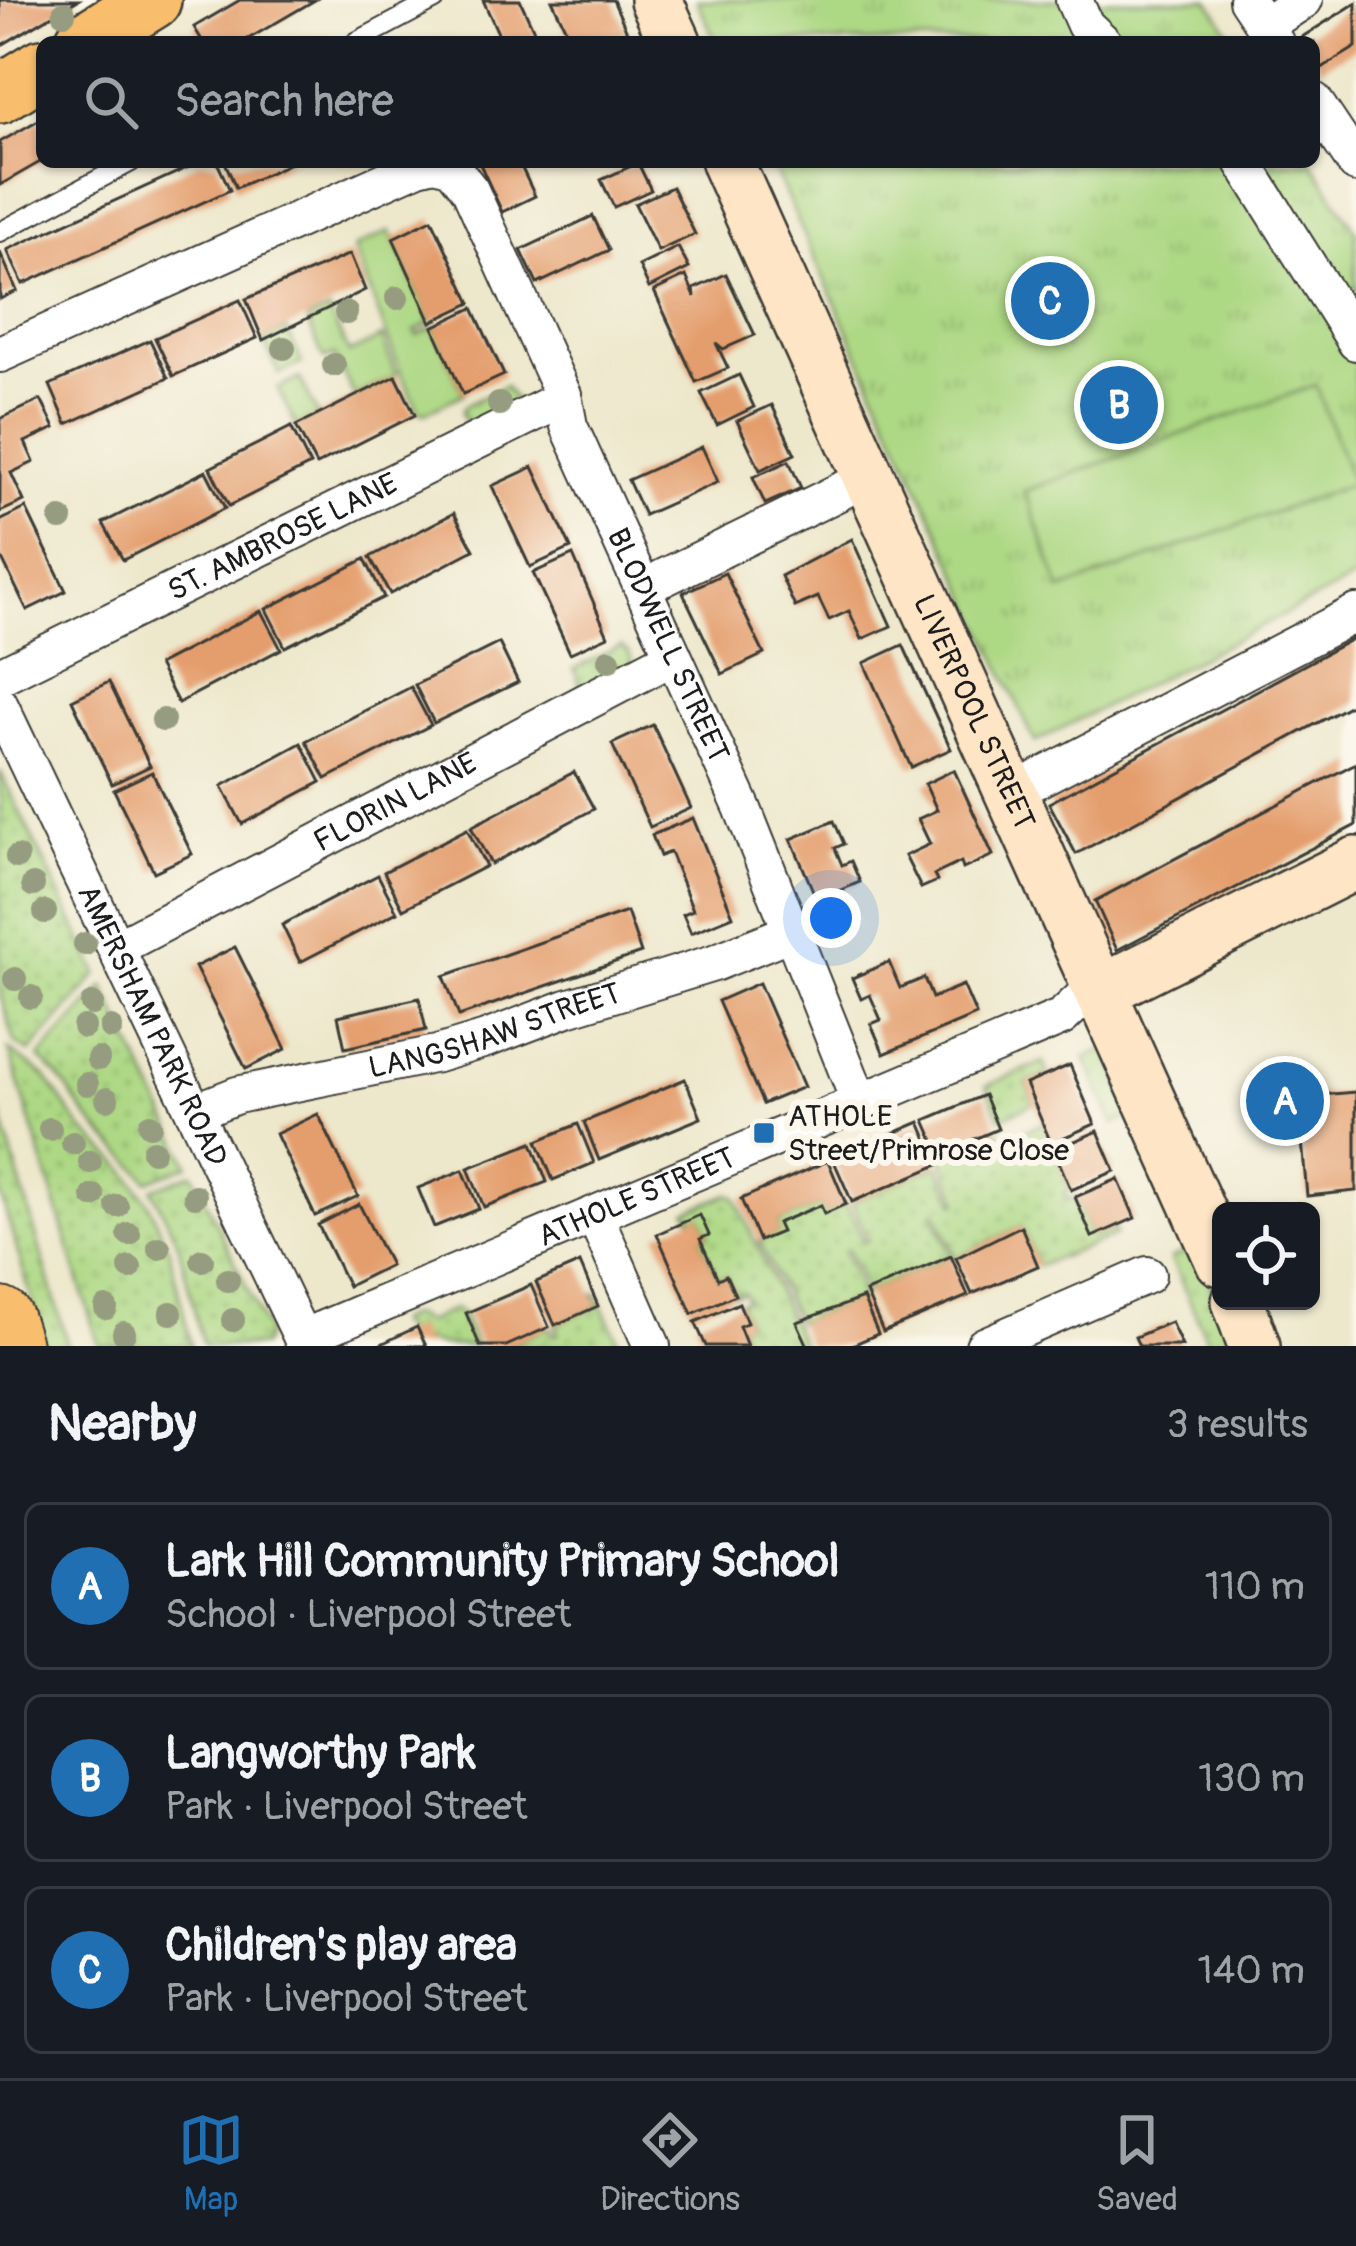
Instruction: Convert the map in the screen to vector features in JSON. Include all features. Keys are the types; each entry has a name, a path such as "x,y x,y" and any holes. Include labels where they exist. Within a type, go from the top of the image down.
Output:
{"highway":[{"path":"0,1321 8,1346"}],"main road":[{"path":"93,36 140,3"},
{"path":"0,94 36,72"}],"street":[{"path":"656,0 672,36"},
{"path":"1075,0 1085,25 1097,36"},
{"path":"1262,22 1304,0"},
{"path":"1320,110 1356,164"},
{"path":"0,354 421,168"},
{"name":"BLODWELL STREET","path":"453,168 470,190 563,395 569,426 742,807 860,1103"},
{"name":"LIVERPOOL STREET","path":"730,168 1212,1240"},
{"path":"1247,168 1356,342"},
{"name":"ST. AMBROSE LANE","path":"0,676 563,395"},
{"path":"663,578 843,490"},
{"path":"1012,793 1356,613"},
{"name":"FLORIN LANE","path":"116,948 672,657"},
{"name":"AMERSHAM PARK ROAD","path":"0,706 304,1342"},
{"path":"1101,991 1356,863"},
{"name":"LANGSHAW STREET","path":"194,1112 237,1094 470,1044 567,1008 714,964 791,932"},
{"name":"ATHOLE STREET","path":"304,1342 1062,1017 1079,1001 1101,991"},
{"path":"595,1216 652,1346"},
{"path":"984,1346 1147,1275"},
{"path":"1241,1310 1255,1346"}],"lane":[{"path":"367,36 435,0"},
{"path":"0,232 120,168"}],"green space":[{"path":"697,0 1209,0 1232,36 713,36"},
{"path":"774,168 1316,168 1356,231 1356,578 1035,742"},
{"path":"390,231 431,322 415,331 417,335 433,327 463,394 425,413 419,411 401,374 354,248"},
{"path":"329,311 349,353 382,337 396,376 354,396 334,355 324,359 307,320"},
{"path":"287,330 302,363 279,374 263,340"},
{"path":"300,378 318,415 296,426 278,389"},
{"path":"1316,385 1352,484 1061,590 1025,491"},
{"path":"505,386 518,405 470,429 462,414 464,406"},
{"path":"621,646 633,664 582,692 574,669"},
{"path":"0,771 98,974 30,1052 15,1043 0,994"},
{"path":"104,987 189,1165 148,1181 39,1058"},
{"path":"1108,1048 1133,1124 1128,1117 1114,1124 1085,1058"},
{"path":"9,1050 45,1076 81,1128 124,1168 149,1204 169,1250 191,1346 99,1346"},
{"path":"1043,1062 1048,1074 1026,1084 1034,1103 1000,1118 986,1086"},
{"path":"0,1111 68,1346 46,1346 0,1193"},
{"path":"1043,1123 1051,1143 1044,1146 1046,1153 1054,1150 1071,1190 1064,1193 1066,1200 1075,1197 1092,1237 1114,1228 1116,1235 1038,1266 1021,1226 956,1258 936,1211 933,1214 951,1256 866,1292 848,1250 844,1251 863,1298 797,1322 759,1241 780,1232 777,1223 821,1205 825,1213 846,1204 864,1242 868,1240 852,1202 938,1165 956,1203 940,1154 998,1129 1003,1140"},
{"path":"193,1173 267,1331 262,1346 204,1346 202,1342 178,1243 152,1189"},
{"path":"729,1194 735,1197 802,1346 747,1346 739,1326 747,1322 739,1303 747,1299 743,1292 735,1295 726,1275 718,1279 700,1239 709,1235 700,1216 691,1219 687,1211"},
{"path":"1188,1250 1200,1256 1212,1286 1212,1310 1222,1310 1236,1346 1210,1346 1171,1259"},
{"path":"596,1293 618,1339 603,1346 506,1346 549,1327 553,1335 558,1334 555,1325 598,1306"},
{"path":"454,1309 461,1314 475,1346 420,1340 396,1322 411,1315 426,1322"}],"building":[{"path":"0,0 78,0 0,46"},
{"path":"240,0 315,0 253,36 199,36 194,27"},
{"path":"483,0 520,0 537,36 499,36"},
{"path":"552,0 613,0 629,36 569,36"},
{"path":"1356,3 1356,47 1322,68 1320,36 1304,36"},
{"path":"36,121 36,164 0,185 0,142"},
{"path":"187,168 220,168 230,190 23,284 7,250"},
{"path":"228,168 280,168 236,188"},
{"path":"482,168 522,168 535,196 502,212"},
{"path":"627,168 640,168 651,190 614,207 601,180"},
{"path":"672,187 695,234 658,251 635,204"},
{"path":"593,216 609,250 537,284 521,250"},
{"path":"432,219 471,303 431,322 393,238"},
{"path":"678,247 689,268 649,288 639,266"},
{"path":"0,252 17,291 0,299"},
{"path":"350,254 365,290 263,340 246,299"},
{"path":"726,274 755,335 723,349 716,343 728,368 696,382 654,291 686,276 695,297 694,289"},
{"path":"240,300 257,338 173,376 155,338"},
{"path":"473,308 504,375 463,394 433,327"},
{"path":"150,340 168,378 67,424 50,385"},
{"path":"739,375 754,407 717,425 701,393"},
{"path":"396,376 415,415 316,465 296,426"},
{"path":"41,400 55,428 25,442 34,462 11,473 24,501 0,512 0,419"},
{"path":"772,405 795,454 760,470 737,421"},
{"path":"291,427 310,465 229,506 210,468"},
{"path":"702,447 718,482 644,515 628,480"},
{"path":"789,461 801,488 765,504 753,477"},
{"path":"533,467 571,548 530,567 492,486"},
{"path":"206,471 225,508 123,560 103,523"},
{"path":"26,508 66,591 27,610 0,555 0,521"},
{"path":"454,513 474,550 390,594 370,557"},
{"path":"852,539 891,626 862,639 849,611 829,620 818,597 795,607 781,576"},
{"path":"573,555 608,636 570,653 533,573"},
{"path":"365,559 384,597 285,647 266,609"},
{"path":"725,573 764,654 722,674 683,593"},
{"path":"261,611 281,649 178,703 158,665"},
{"path":"1356,637 1356,702 1076,854 1049,803"},
{"path":"499,643 518,682 434,723 415,685"},
{"path":"903,645 951,749 911,767 864,663"},
{"path":"109,682 150,766 112,784 72,700"},
{"path":"411,687 431,725 326,779 306,741"},
{"path":"653,725 691,808 650,827 612,744"},
{"path":"301,743 321,782 242,824 222,786"},
{"path":"1356,763 1356,825 1117,950 1095,901"},
{"path":"954,770 993,855 963,869 961,862 934,875 937,881 921,888 905,856 930,844 918,819 937,810 925,784"},
{"path":"152,772 192,854 154,872 114,790"},
{"path":"574,772 594,809 491,864 471,827"},
{"path":"693,818 733,916 691,933 683,914 693,910 670,852 660,856 652,835"},
{"path":"834,821 844,844 835,848 842,865 851,861 860,882 817,900 791,839"},
{"path":"467,829 486,866 403,909 384,872"},
{"path":"378,875 397,912 300,962 282,925"},
{"path":"627,912 641,953 459,1016 444,976"},
{"path":"235,947 286,1049 246,1069 195,967"},
{"path":"889,962 900,988 924,978 932,998 963,985 976,1015 884,1054 871,1024 881,1020 870,995 861,999 852,978"},
{"path":"759,983 804,1087 763,1104 718,1001"},
{"path":"419,998 426,1030 345,1048 338,1016"},
{"path":"1070,1065 1095,1124 1051,1143 1026,1084"},
{"path":"685,1079 701,1118 599,1160 584,1122"},
{"path":"1356,1092 1356,1191 1307,1196 1298,1097"},
{"path":"984,1095 998,1129 940,1154 925,1120"},
{"path":"318,1114 358,1196 315,1216 276,1134"},
{"path":"920,1122 938,1165 852,1202 833,1159"},
{"path":"578,1124 594,1163 553,1180 537,1141"},
{"path":"1098,1131 1115,1171 1071,1190 1054,1150"},
{"path":"532,1143 547,1182 484,1207 468,1168"},
{"path":"828,1161 846,1204 824,1214 821,1205 777,1223 781,1232 759,1241 741,1199"},
{"path":"463,1170 479,1209 434,1227 418,1188"},
{"path":"1118,1179 1135,1218 1092,1237 1075,1197"},
{"path":"359,1204 390,1265 348,1286 318,1225"},
{"path":"700,1215 709,1235 700,1239 718,1279 726,1275 735,1295 692,1314 657,1234"},
{"path":"1021,1226 1038,1266 972,1294 956,1258"},
{"path":"951,1256 968,1296 883,1332 866,1292"},
{"path":"580,1263 598,1306 555,1325 536,1282"},
{"path":"531,1285 549,1327 506,1346 480,1346 466,1313"},
{"path":"863,1298 878,1334 850,1346 808,1346 797,1322"},
{"path":"739,1303 747,1323 739,1326 747,1346 706,1346 695,1322"},
{"path":"1171,1322 1182,1346 1139,1346 1135,1337"},
{"path":"417,1327 426,1346 377,1346 402,1334"}],"place":[{"name":"Children's play area","path":"1050,301"},
{"name":"Langworthy Park","path":"1119,405"},
{"name":"Lark Hill Community Primary School","path":"1285,1101"},
{"name":"ATHOLE Street/Primrose Close","path":"764,1133"}]}
